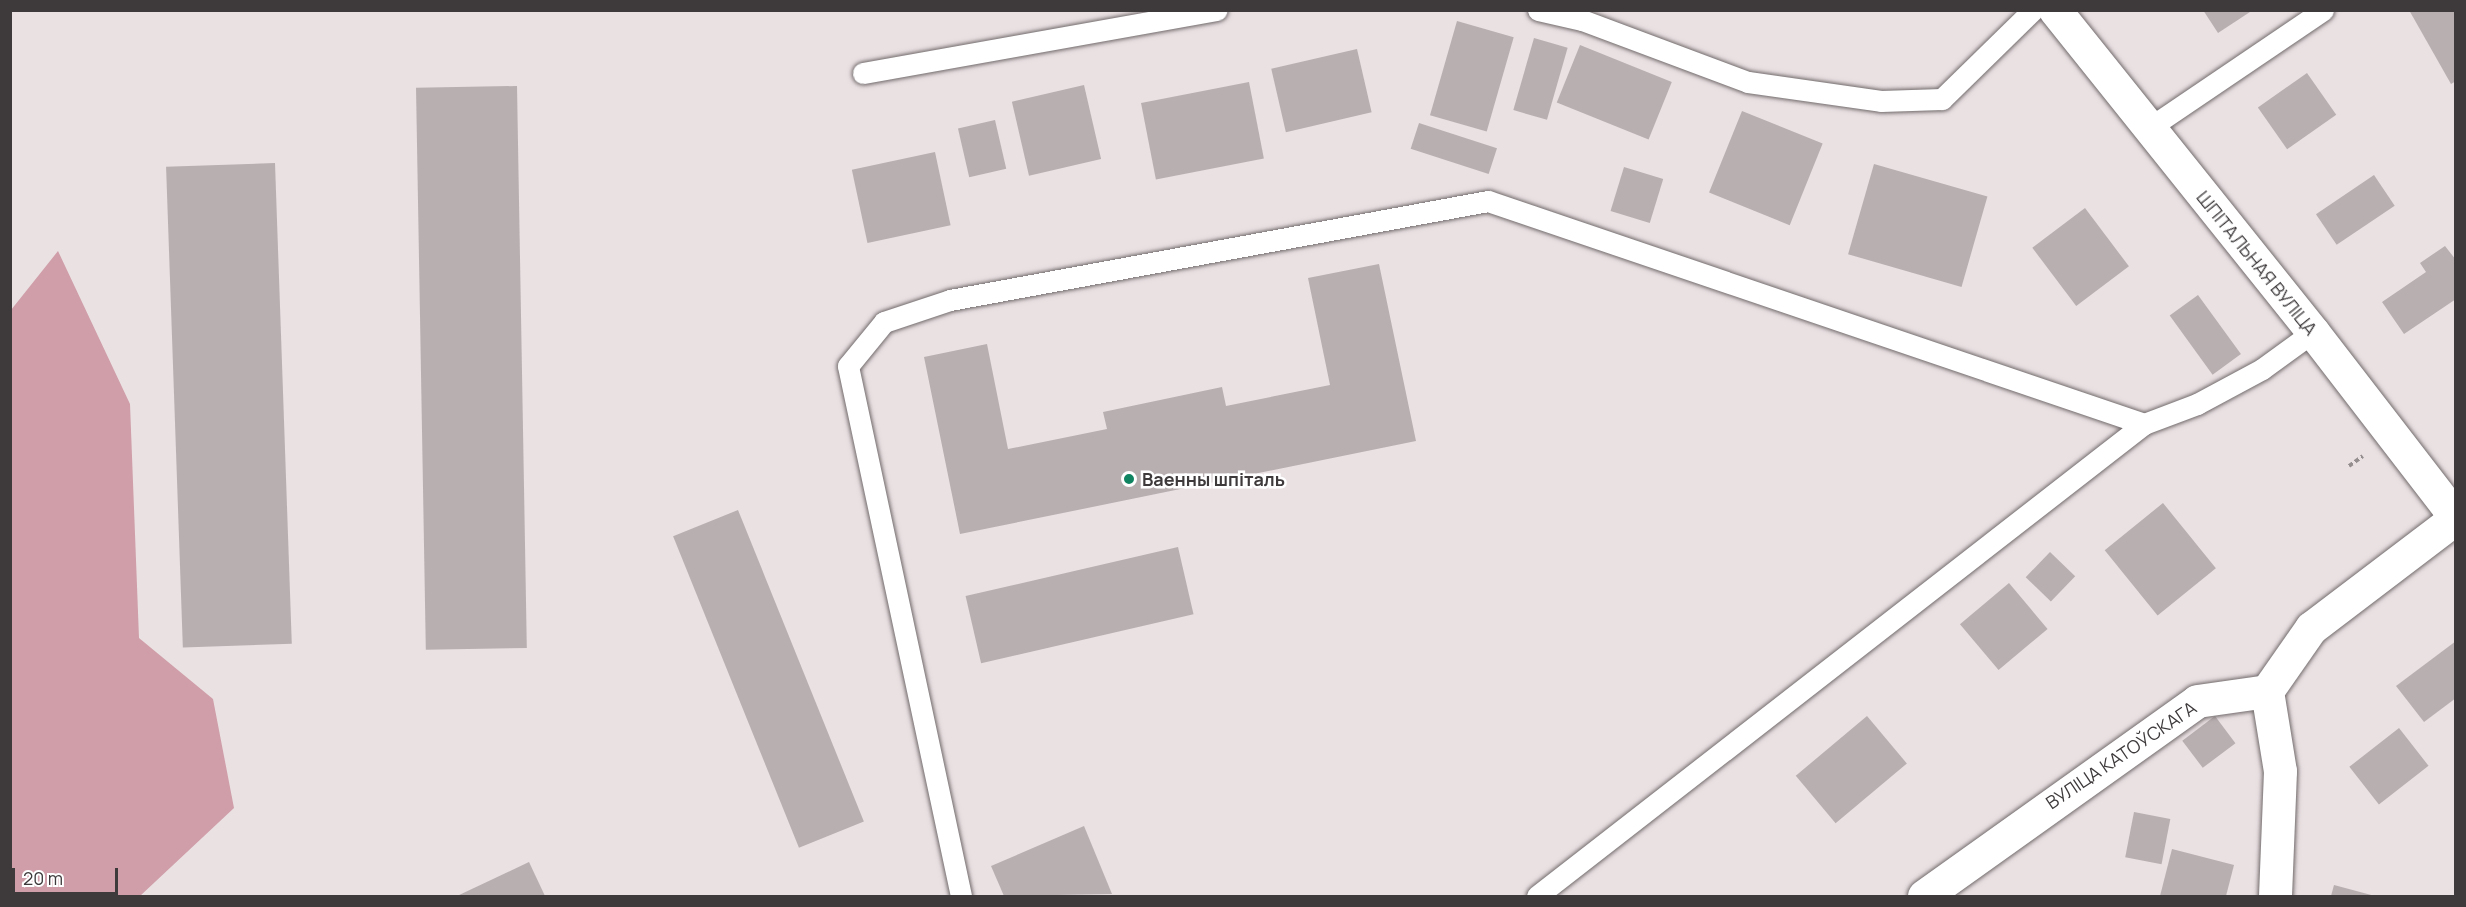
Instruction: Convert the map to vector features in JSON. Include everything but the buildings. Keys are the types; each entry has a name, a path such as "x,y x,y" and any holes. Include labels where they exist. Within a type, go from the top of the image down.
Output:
{"street":[{"name":"ШПІТАЛЬНАЯ ВУЛІЦА","path":"2055,10 2313,332 2456,518"},
{"path":"2275,897 2280,771 2267,690 2311,628 2456,518"},
{"name":"ВУЛІЦА КАТОЎСКАГА","path":"1924,897 2197,701 2267,690"}],"lane":[{"path":"863,73 1216,10"},
{"path":"1538,10 1582,20 1748,82 1881,101 1942,99 2032,10"},
{"path":"2149,128 2323,10"},
{"path":"962,897 848,366 884,322 950,300 1488,201 2144,424"},
{"path":"1537,897 2144,424 2197,404 2262,369 2313,332"}],"shaded area":[{"path":"58,251 130,404 139,638 213,699 234,808 140,896 11,896 11,310"}],"place":[{"name":"Ваенны шпіталь","path":"1129,479"}]}
